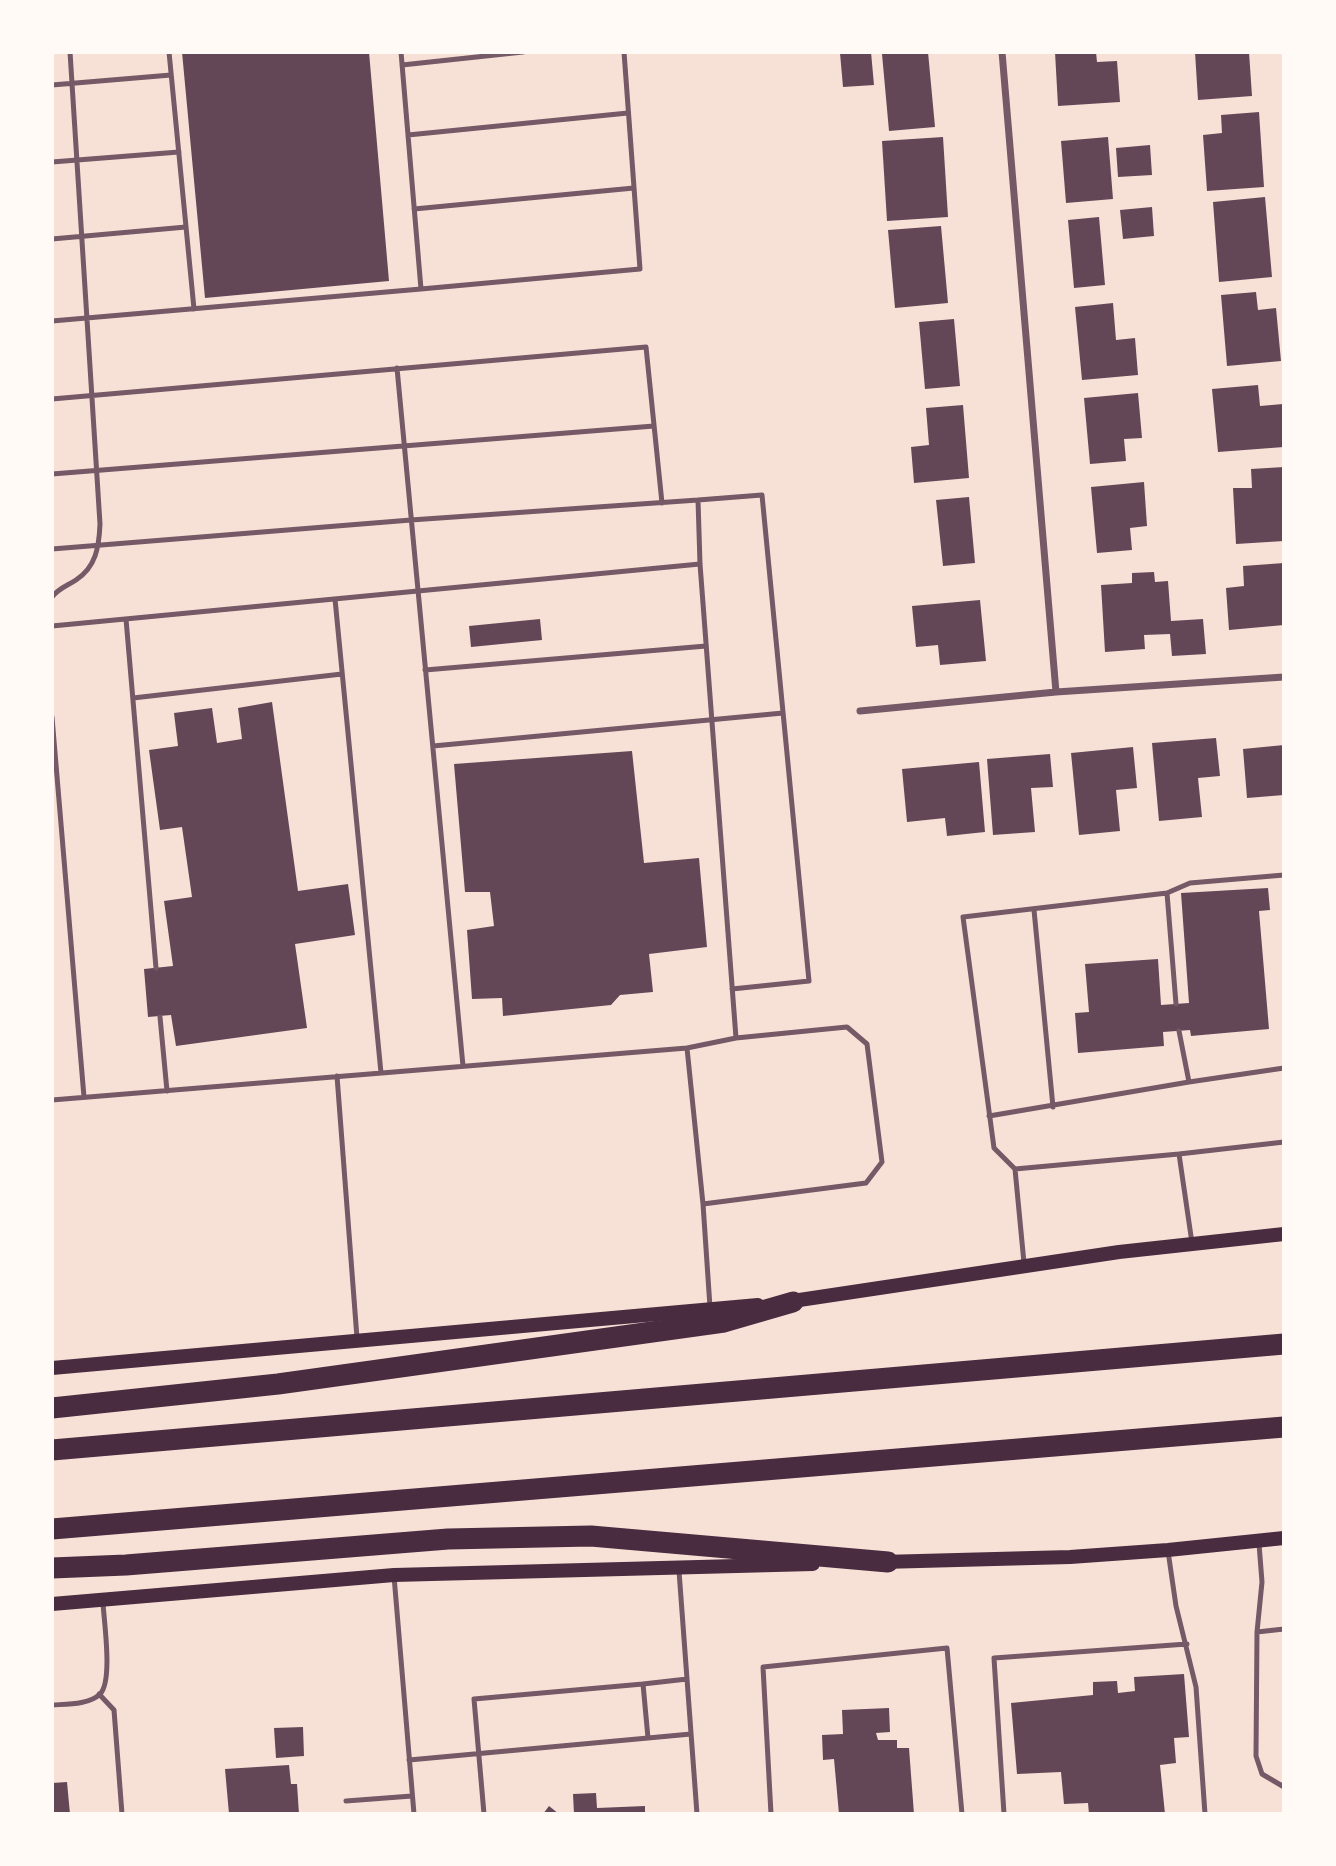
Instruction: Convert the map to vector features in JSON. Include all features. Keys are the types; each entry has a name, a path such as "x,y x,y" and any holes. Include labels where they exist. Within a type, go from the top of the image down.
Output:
{"highway":[{"path":"52,1408 278,1384 724,1322 793,1301"},
{"path":"52,1450 1283,1344"},
{"path":"52,1529 1283,1427"},
{"path":"52,1568 126,1565 448,1538 591,1536 888,1562"}],"main road":[{"path":"52,1368 793,1301 1025,1266 1283,1234"},
{"path":"52,1604 394,1575 1070,1557 1283,1538"}],"street":[{"path":"1002,52 1056,692"},
{"path":"860,711 1056,692 1283,677"}],"lane":[{"path":"52,597 92,567 99,546 100,524 70,52"},
{"path":"169,52 194,309"},
{"path":"401,52 421,289"},
{"path":"402,65 523,52"},
{"path":"52,321 640,269 624,52"},
{"path":"52,85 171,75"},
{"path":"408,135 628,113"},
{"path":"52,162 179,152"},
{"path":"414,209 634,188"},
{"path":"52,239 186,227"},
{"path":"52,399 646,347 662,503"},
{"path":"397,368 463,1066"},
{"path":"52,474 654,426"},
{"path":"52,549 762,495 809,981 732,989"},
{"path":"698,500 700,564 736,1038"},
{"path":"52,626 700,564"},
{"path":"335,599 381,1073"},
{"path":"126,619 156,968"},
{"path":"425,670 706,646"},
{"path":"132,698 342,674"},
{"path":"432,746 783,713"},
{"path":"52,717 84,1097"},
{"path":"1025,1266 1014,1169 994,1148 964,917 1167,893 1190,883 1283,875"},
{"path":"1167,893 1176,1004"},
{"path":"1034,910 1053,1107"},
{"path":"160,1017 167,1091"},
{"path":"52,1100 687,1048 736,1038 847,1027 867,1044 882,1161 866,1183 703,1204"},
{"path":"1179,1031 1188,1082"},
{"path":"687,1048 703,1204 710,1309"},
{"path":"989,1116 1283,1068"},
{"path":"337,1076 358,1341"},
{"path":"1014,1169 1283,1142"},
{"path":"1180,1154 1192,1244"},
{"path":"1258,1540 1262,1582 1254,1717 1256,1756 1262,1774 1283,1787"},
{"path":"1168,1550 1176,1606 1196,1687 1205,1814"},
{"path":"679,1567 697,1814"},
{"path":"394,1575 414,1814"},
{"path":"52,1705 81,1703 99,1694 107,1680 103,1600"},
{"path":"1257,1632 1283,1629"},
{"path":"1004,1814 994,1658 1187,1644"},
{"path":"771,1814 763,1667 947,1648 962,1814"},
{"path":"484,1814 474,1699 687,1679"},
{"path":"643,1684 648,1738"},
{"path":"99,1694 114,1710 122,1814"},
{"path":"410,1760 691,1734"},
{"path":"346,1801 412,1796"}],"building":[{"path":"182,52 369,52 389,281 205,298"},
{"path":"871,52 874,85 843,87 840,53"},
{"path":"928,52 935,127 889,131 882,54"},
{"path":"1055,52 1096,52 1097,62 1117,61 1120,102 1058,106"},
{"path":"1195,52 1249,52 1252,96 1198,100"},
{"path":"1259,112 1264,187 1207,191 1203,135 1222,133 1221,115"},
{"path":"943,137 948,217 887,221 882,141"},
{"path":"1108,137 1113,199 1066,203 1061,141"},
{"path":"1150,145 1152,175 1118,177 1116,148"},
{"path":"1265,197 1272,277 1219,282 1213,202"},
{"path":"1152,207 1154,236 1123,239 1120,210"},
{"path":"1099,217 1105,285 1074,288 1068,220"},
{"path":"941,226 948,303 895,308 888,230"},
{"path":"1256,292 1258,310 1276,308 1281,361 1227,366 1221,295"},
{"path":"1113,303 1116,340 1135,338 1138,375 1082,380 1075,307"},
{"path":"954,319 960,386 925,389 919,322"},
{"path":"1258,385 1260,406 1283,404 1284,447 1218,452 1212,389"},
{"path":"1138,393 1142,438 1124,439 1126,461 1090,464 1084,398"},
{"path":"963,405 969,478 914,483 911,447 929,445 926,408"},
{"path":"1284,467 1284,541 1236,544 1233,488 1252,488 1251,469"},
{"path":"1144,482 1147,526 1130,528 1132,550 1097,553 1091,487"},
{"path":"969,497 975,563 943,566 936,500"},
{"path":"1284,563 1284,625 1229,630 1226,588 1244,586 1243,566"},
{"path":"1154,572 1155,582 1168,581 1171,621 1203,619 1206,654 1172,656 1170,634 1144,635 1145,649 1105,652 1101,585 1132,583 1132,573"},
{"path":"980,600 986,661 940,665 938,645 916,647 912,606"},
{"path":"540,619 542,640 471,647 469,626"},
{"path":"272,702 298,891 348,884 355,935 295,944 307,1028 176,1046 171,1015 148,1017 144,969 173,966 164,901 192,897 182,827 160,830 149,750 178,746 174,713 212,708 217,743 242,739 238,708"},
{"path":"1216,738 1220,776 1198,778 1202,817 1159,821 1152,743"},
{"path":"1284,745 1284,795 1247,798 1243,749"},
{"path":"1133,747 1137,788 1116,790 1120,831 1079,835 1071,753"},
{"path":"632,751 644,863 699,858 707,947 649,954 653,992 620,995 611,1005 503,1016 502,998 472,999 467,930 494,926 490,892 465,892 454,764"},
{"path":"1050,754 1053,787 1031,788 1035,832 993,835 987,759"},
{"path":"979,762 985,832 947,836 945,818 907,822 902,769"},
{"path":"1268,888 1270,910 1259,911 1269,1029 1191,1036 1190,1030 1163,1032 1164,1046 1078,1053 1075,1013 1089,1012 1085,964 1158,959 1161,1005 1189,1003 1181,893"},
{"path":"1184,1674 1189,1737 1174,1738 1176,1763 1160,1765 1165,1814 1089,1814 1088,1803 1064,1804 1061,1772 1017,1774 1011,1703 1093,1695 1093,1682 1117,1681 1118,1693 1135,1691 1134,1677"},
{"path":"889,1708 890,1732 876,1733 878,1740 897,1740 897,1748 909,1748 914,1814 839,1814 834,1759 823,1760 822,1735 843,1734 842,1710"},
{"path":"303,1727 304,1756 276,1758 274,1728"},
{"path":"289,1765 291,1784 297,1784 299,1814 229,1814 225,1769"},
{"path":"67,1782 70,1814 52,1814 52,1783"},
{"path":"596,1793 597,1808 645,1806 645,1814 574,1814 573,1794"},
{"path":"549,1806 559,1814 543,1814"}]}
